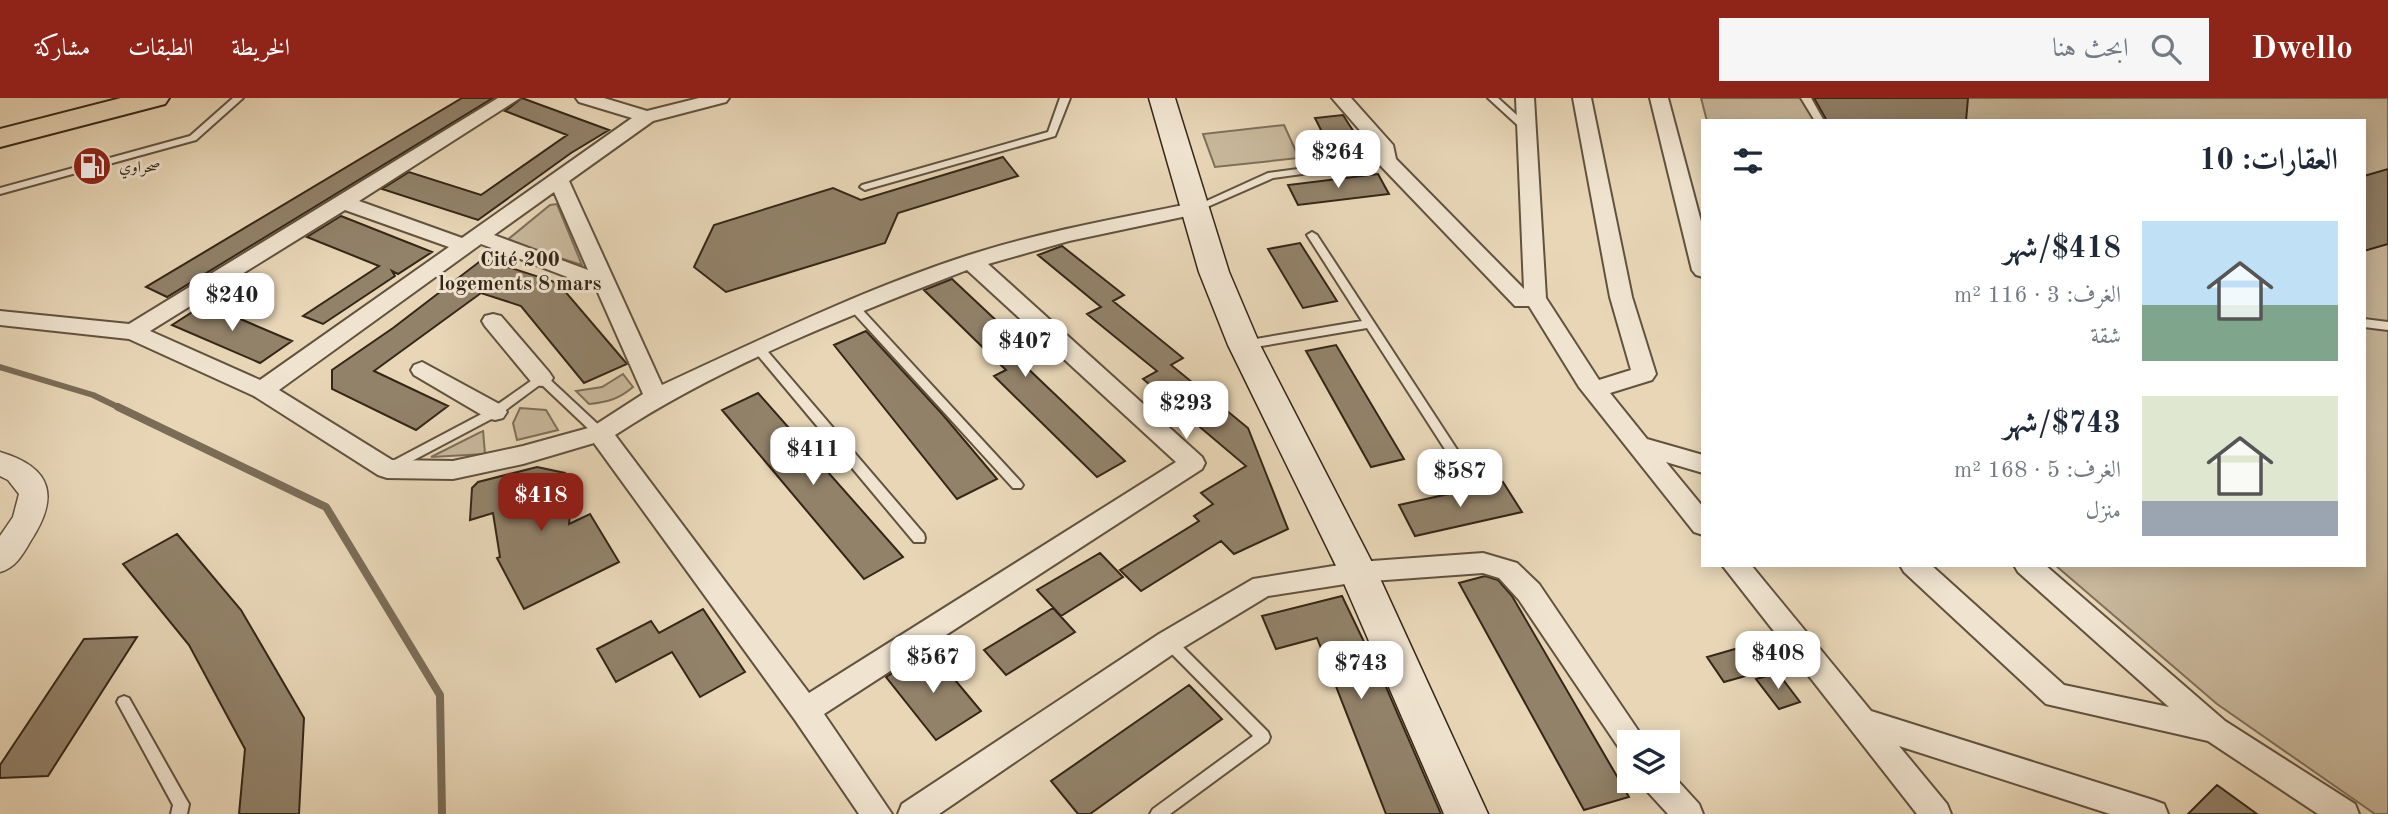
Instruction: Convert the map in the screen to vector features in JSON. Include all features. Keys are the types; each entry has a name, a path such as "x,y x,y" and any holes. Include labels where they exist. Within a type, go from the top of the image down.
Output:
{"highway":[{"path":"0,124 106,98"},
{"path":"0,138 155,98"}],"main road":[{"path":"1162,98 1214,272 1244,345 1358,572 1466,814"}],"street":[{"path":"133,332 511,98"},
{"path":"585,98 646,117"},
{"path":"262,390 646,117 720,98"},
{"path":"1341,98 1386,149 1386,160 1523,301 1535,299"},
{"path":"1525,98 1535,299 1594,390 1701,522"},
{"path":"1582,98 1622,297 1644,374 1594,390"},
{"path":"1659,98 1701,262"},
{"path":"558,180 656,397"},
{"path":"343,202 606,284"},
{"path":"0,318 133,332 262,390 387,469 453,470 523,456 600,433 656,397 759,349 853,306 972,261 1066,235 1194,209"},
{"path":"805,711 1193,463 972,261"},
{"path":"494,321 541,378"},
{"path":"422,370 495,412"},
{"path":"600,433 805,711 877,814"},
{"path":"1639,445 1701,463"},
{"path":"0,463 16,468 29,478 35,491 34,507 26,526 0,560"},
{"path":"913,814 1169,642 1262,586 1358,572 1483,563 1508,570 1529,592 1623,730"},
{"path":"1737,567 1936,814"},
{"path":"1915,567 2056,695 2215,730"},
{"path":"2030,567 2215,730 2344,814"},
{"path":"1861,721 2153,814"},
{"path":"1669,793 1688,814"}],"lane":[{"path":"0,191 193,138 239,98"},
{"path":"866,187 1052,134 1065,98"},
{"path":"1493,98 1527,129"},
{"path":"1806,98 1819,119"},
{"path":"1194,209 1272,175 1386,160"},
{"path":"1312,235 1452,451"},
{"path":"853,306 1017,485"},
{"path":"2366,323 2388,326"},
{"path":"1244,345 1369,324"},
{"path":"759,349 919,538"},
{"path":"387,469 495,412 541,378 600,433"},
{"path":"1158,814 1263,737 1169,642"},
{"path":"124,702 181,804 180,814"}],"shaded area":[{"path":"1701,98 2388,98 2388,814 2375,814 2217,704 2057,567 2366,567 2366,119 1706,119"},
{"path":"1284,125 1299,158 1215,167 1203,134"},
{"path":"557,204 582,265 506,241 550,205"},
{"path":"623,374 633,387 613,399 589,404 576,391 602,387"},
{"path":"520,408 546,410 558,430 517,440 513,423"},
{"path":"483,431 485,454 431,457"}],"building":[{"path":"462,98 493,98 167,297 146,287"},
{"path":"522,98 609,130 571,153 478,220 382,189 409,172 481,195 567,135 505,111"},
{"path":"1814,98 1968,98 1966,119 1826,119"},
{"path":"1343,115 1359,140 1328,144 1315,118"},
{"path":"1003,157 1018,176 898,213 885,243 726,292 694,267 714,225 833,188 861,200"},
{"path":"2388,169 2388,244 2366,250 2366,175"},
{"path":"1378,174 1389,194 1298,205 1288,185"},
{"path":"341,216 432,252 398,274 392,271 395,276 323,324 303,316 379,266 307,237"},
{"path":"1300,243 1337,301 1303,308 1268,249"},
{"path":"1062,246 1124,295 1113,301 1183,358 1171,365 1248,428 1288,529 1234,554 1221,541 1141,591 1120,570 1199,521 1194,516 1213,504 1201,493 1246,466 1143,379 1157,371 1087,314 1101,307 1038,255"},
{"path":"483,259 558,283 627,364 584,383 521,306 481,293 374,371 448,406 416,430 332,389 332,370 393,328"},
{"path":"952,279 1034,356 1021,362 1125,461 1097,477 994,376 1006,370 924,290"},
{"path":"205,304 292,341 260,363 172,325"},
{"path":"866,331 997,479 957,499 834,345"},
{"path":"1336,345 1404,459 1371,467 1306,351"},
{"path":"758,393 903,557 864,579 722,410"},
{"path":"537,467 565,473 574,482 569,524 590,514 619,562 524,609 497,558 500,557 493,513 470,520 472,488 478,482"},
{"path":"1503,482 1522,512 1415,536 1399,505"},
{"path":"177,534 241,610 304,718 299,814 239,814 245,749 189,645 123,564"},
{"path":"1100,553 1123,577 1061,616 1037,590"},
{"path":"1485,576 1498,580 1512,596 1617,776 1617,793 1627,793 1629,797 1584,810 1459,583"},
{"path":"1342,596 1365,644 1367,643 1441,814 1386,814 1317,638 1276,649 1262,616"},
{"path":"1053,608 1075,632 1006,675 984,650"},
{"path":"703,609 745,672 700,697 672,652 616,682 597,649 651,621 659,633"},
{"path":"137,637 48,776 0,778 0,765 84,639"},
{"path":"1749,645 1767,670 1724,682 1707,657"},
{"path":"930,650 981,711 936,740 886,677"},
{"path":"1778,673 1800,702 1779,709 1756,679"},
{"path":"1189,685 1222,719 1090,814 1078,814 1051,781"},
{"path":"2217,785 2257,814 2188,814"}],"waterway":[{"path":"0,367 93,395 122,409"},
{"path":"118,407 326,507 440,695 442,814"}],"place":[{"name":"صحراوي","path":"92,166"}],"district":[{"name":"Cité 200 logements 8 mars","path":"520,271"}]}
